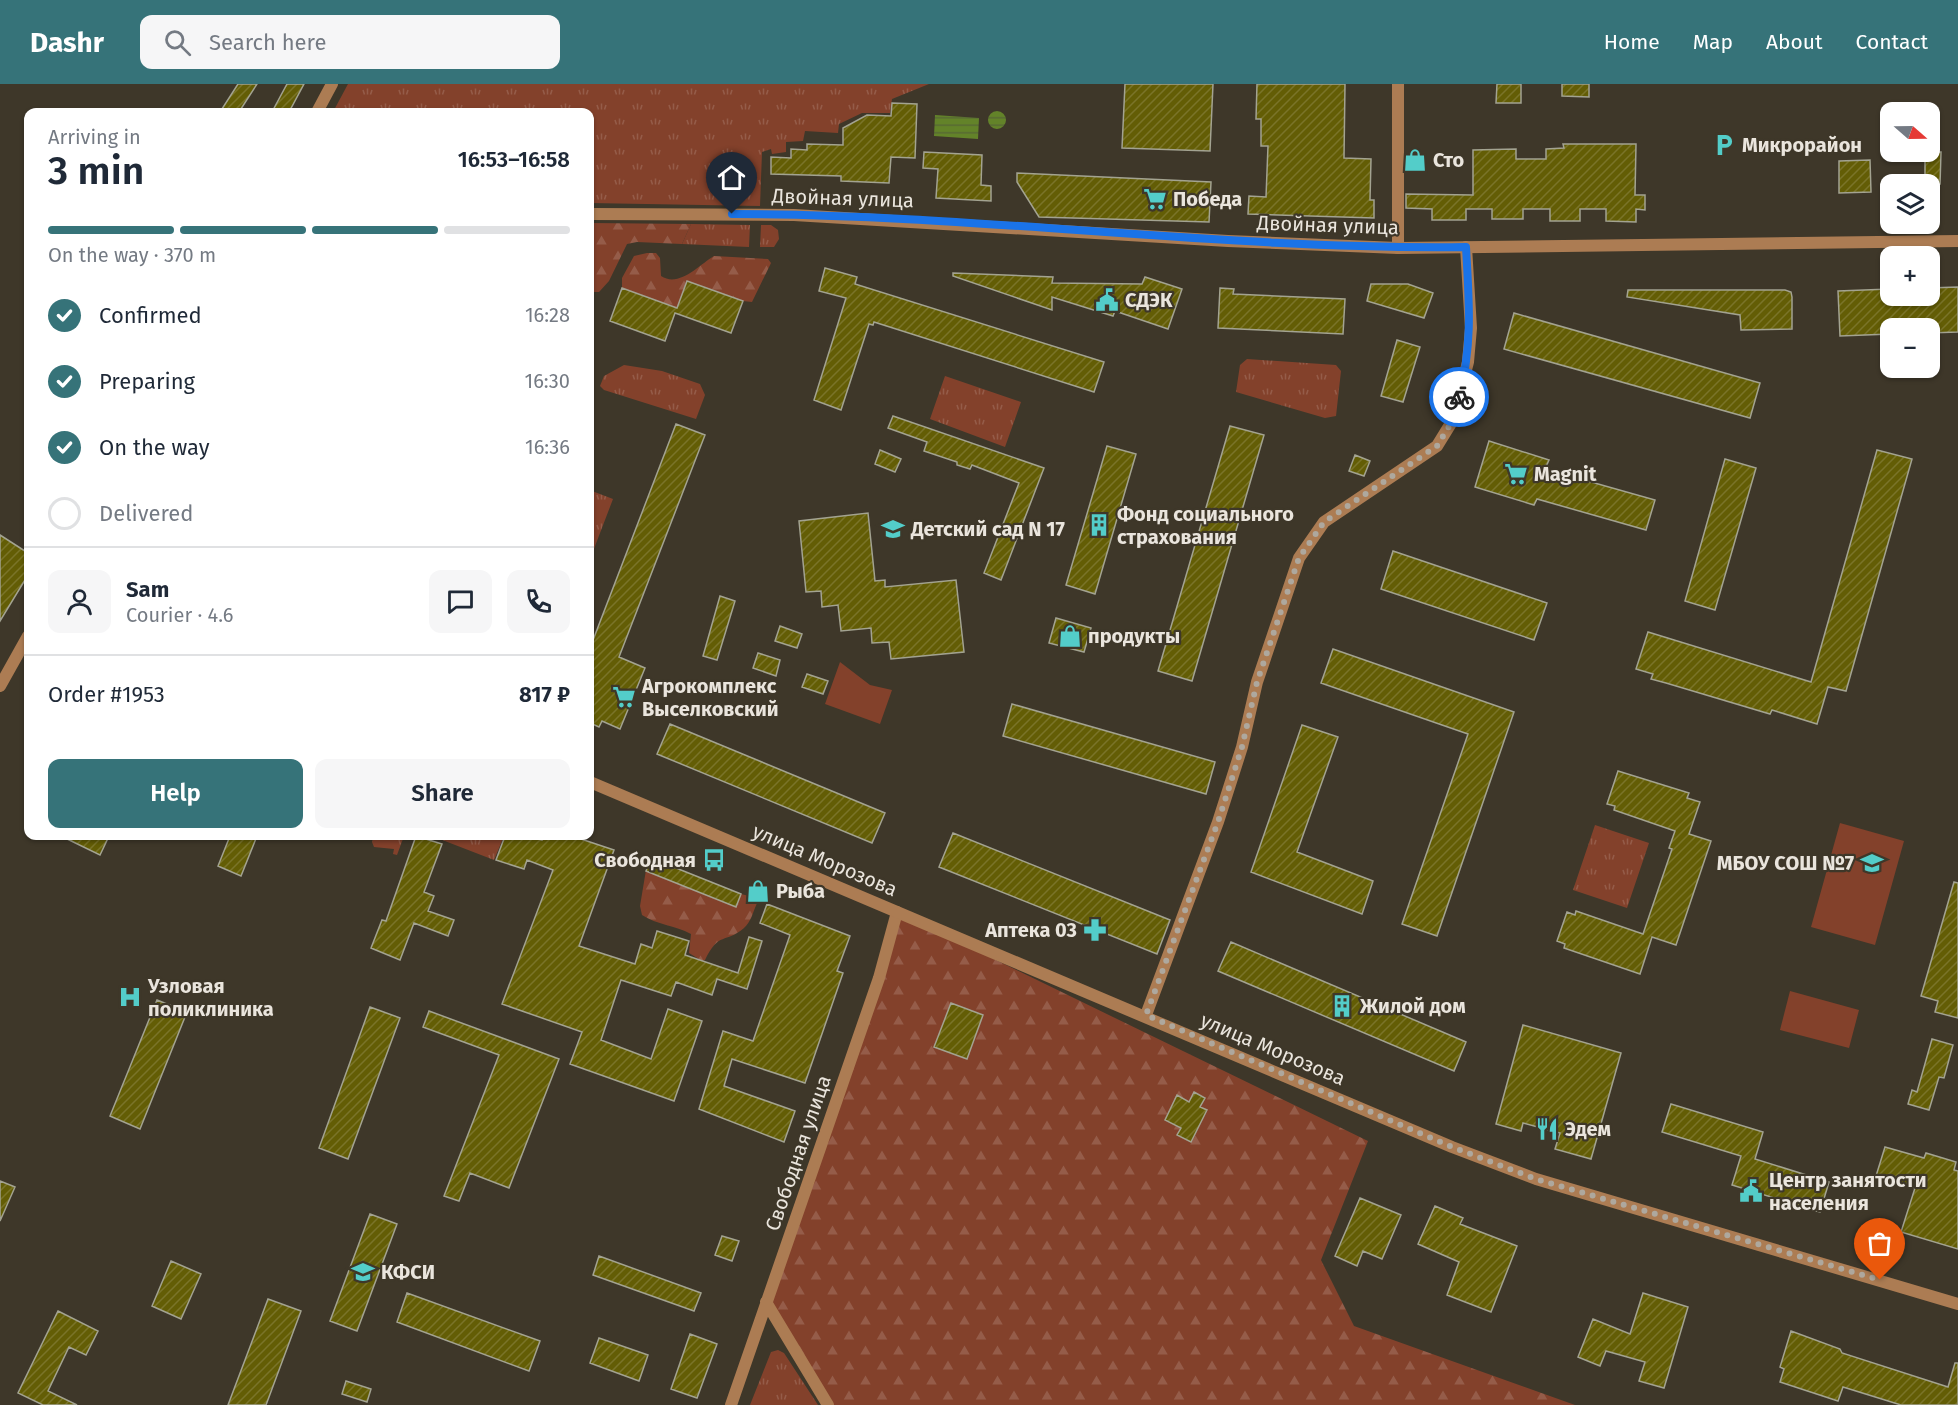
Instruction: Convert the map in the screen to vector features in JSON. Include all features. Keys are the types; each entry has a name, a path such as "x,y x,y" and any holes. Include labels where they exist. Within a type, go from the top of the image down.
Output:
{"street":[{"path":"319,108 332,84"},
{"path":"1398,84 1398,248"},
{"name":"Двойная улица","path":"594,214 794,214 1228,241 1398,248 1958,241"},
{"path":"1146,1015 1218,822 1242,747 1257,682 1299,558 1324,522 1437,446 1453,420 1468,362 1471,328 1466,247"},
{"path":"0,686 24,643"},
{"name":"улица Морозова","path":"594,784 1146,1015 1452,1147 1536,1179 1958,1304"},
{"name":"Свободная улица","path":"731,1405 879,978 897,912"},
{"path":"766,1302 828,1405"}],"green space":[{"path":"348,84 929,84 892,99 890,113 862,113 839,124 838,133 805,131 803,141 786,142 786,152 772,154 771,149 762,152 760,206 594,203 594,108 335,108"},
{"path":"594,223 691,224 682,244 637,242 627,244 609,281 599,292 594,292"},
{"path":"691,224 750,225 749,247 682,244"},
{"path":"761,225 771,225 778,230 779,239 774,247 760,247"},
{"path":"656,253 660,258 661,276 668,279 689,274 714,256 768,259 771,263 752,302 743,301 687,281 677,308 622,288 622,278 634,256"},
{"path":"1247,359 1336,365 1341,371 1336,416 1325,418 1236,392 1240,365"},
{"path":"624,365 662,371 700,384 705,395 696,419 604,390 600,386 604,376"},
{"path":"945,376 1021,402 1005,447 930,419"},
{"path":"594,492 613,499 594,549"},
{"path":"840,662 870,685 892,690 880,724 825,704"},
{"path":"1840,823 1904,841 1875,945 1811,927"},
{"path":"1595,825 1649,843 1627,908 1573,890"},
{"path":"373,840 403,840 397,855 393,854 394,849 374,847"},
{"path":"442,840 502,840 494,860"},
{"path":"646,870 736,907 741,894 749,896 747,900 757,903 746,926 737,933 718,941 702,961 689,953 691,934 642,915 640,906"},
{"path":"897,912 1368,1141 1321,1260 1354,1326 1575,1405 828,1405 766,1302"},
{"path":"1790,991 1859,1010 1849,1048 1780,1030"},
{"path":"778,1350 784,1353 818,1405 750,1405 771,1352"}],"shaded area":[{"path":"997,111 1003,114 1006,120 1003,126 997,129 991,126 988,120 991,114"},
{"path":"935,115 979,118 978,139 934,136"}],"building":[{"path":"238,84 257,84 242,108 223,108"},
{"path":"287,84 304,84 291,108 274,108"},
{"path":"1125,84 1213,84 1210,151 1122,148"},
{"path":"1257,84 1345,84 1344,158 1371,159 1370,200 1374,200 1374,218 1248,214 1249,196 1266,197 1268,146 1261,146 1261,119 1256,119"},
{"path":"1497,84 1521,84 1521,103 1496,103"},
{"path":"1562,84 1589,84 1589,97 1562,96"},
{"path":"892,103 917,104 915,158 891,157 889,183 841,181 841,176 771,174 771,157 791,158 791,149 807,150 807,144 843,145 843,128 867,115 891,116"},
{"path":"1563,144 1636,144 1635,195 1645,195 1645,210 1636,209 1636,222 1606,221 1606,209 1580,209 1580,221 1550,221 1550,209 1523,209 1523,219 1492,219 1492,209 1466,209 1466,220 1432,220 1432,209 1406,208 1406,194 1473,195 1473,150 1516,149 1516,159 1546,159 1546,149 1564,148"},
{"path":"924,152 982,155 981,185 991,186 991,201 936,198 938,169 923,168"},
{"path":"1941,152 1940,184 1940,174 1925,174 1925,162 1940,162"},
{"path":"1870,160 1871,192 1839,193 1839,161"},
{"path":"1017,173 1211,182 1209,222 1039,217 1017,182"},
{"path":"825,268 857,277 855,284 1104,362 1094,392 874,322 873,325 869,324 841,410 814,400 846,298 819,291"},
{"path":"953,273 1053,277 1052,283 1142,284 1145,277 1182,289 1168,329 1115,311 1113,316 1052,297 1052,310 953,276"},
{"path":"687,281 743,301 731,333 675,313 665,341 610,321 622,288 677,308"},
{"path":"1371,284 1408,284 1433,293 1424,318 1367,301"},
{"path":"1958,287 1958,332 1940,333 1940,318 1880,318 1880,334 1840,336 1838,291 1880,289 1880,306 1940,306 1940,288"},
{"path":"1220,288 1234,289 1233,294 1345,299 1343,334 1218,328"},
{"path":"1628,290 1785,290 1791,292 1792,297 1792,329 1741,330 1740,315 1627,297"},
{"path":"1514,313 1760,383 1750,418 1504,349"},
{"path":"1397,340 1420,347 1403,402 1381,396"},
{"path":"893,416 1044,468 1001,580 984,573 1019,483 972,465 970,469 957,465 957,462 924,451 927,442 888,428"},
{"path":"676,424 705,435 619,657 645,668 620,729 602,721 599,727 594,725 594,638"},
{"path":"1230,426 1264,435 1192,681 1158,671"},
{"path":"1489,441 1549,460 1545,469 1655,500 1646,530 1537,499 1534,505 1475,487"},
{"name":"Фонд социального страхования","path":"1107,446 1136,454 1095,594 1066,585"},
{"path":"880,450 901,459 895,472 875,464"},
{"path":"1877,450 1912,459 1846,691 1828,687 1817,724 1772,710 1770,714 1651,679 1653,674 1636,669 1648,632 1811,682"},
{"path":"1355,455 1370,461 1364,476 1349,471"},
{"path":"1725,459 1756,468 1715,610 1685,601"},
{"path":"868,513 875,581 885,580 885,587 956,580 964,652 891,659 889,642 872,643 871,628 841,631 838,605 822,607 821,591 806,592 799,521"},
{"path":"0,535 24,550 24,582 0,621"},
{"path":"1393,551 1547,603 1534,640 1381,589"},
{"path":"720,596 735,601 717,660 703,656"},
{"name":"продукты","path":"1056,618 1091,628 1084,652 1049,643"},
{"path":"780,626 802,634 797,648 775,641"},
{"path":"1333,649 1514,712 1437,936 1402,924 1468,734 1321,683"},
{"path":"758,653 780,660 776,676 753,668"},
{"path":"807,674 828,681 823,694 802,687"},
{"path":"1012,704 1215,762 1206,794 1003,736"},
{"path":"670,724 885,813 872,843 657,754"},
{"path":"1302,725 1338,737 1297,852 1373,881 1362,914 1251,872"},
{"path":"1618,771 1689,793 1687,798 1700,802 1689,834 1711,841 1676,945 1652,937 1640,974 1564,948 1565,944 1557,941 1567,912 1575,915 1576,911 1643,934 1672,849 1669,848 1675,831 1614,810 1615,806 1607,804"},
{"path":"953,833 1170,920 1157,954 939,867"},
{"path":"69,840 107,840 100,855"},
{"path":"228,840 255,840 241,876 218,866"},
{"path":"415,840 429,840 442,844 424,892 434,896 428,911 454,920 448,936 414,923 400,960 371,948 382,920 386,921"},
{"path":"504,840 584,840 614,850 579,946 635,964 641,944 652,948 657,931 689,941 685,955 738,973 749,937 762,941 747,989 717,979 712,995 676,982 671,996 621,980 601,1040 651,1059 668,1009 702,1021 674,1101 570,1064 582,1032 502,1004 553,870 527,860 524,869 496,860"},
{"path":"651,858 741,894 736,907 646,871"},
{"path":"1954,882 1958,883 1958,1018 1935,1012 1938,1001 1921,996"},
{"path":"767,904 850,936 837,971 843,973 805,1083 732,1059 724,1086 795,1111 784,1142 699,1109 723,1031 753,1041 790,935 760,923"},
{"name":"Жилой дом","path":"1231,942 1466,1042 1454,1071 1218,971"},
{"path":"157,1000 187,1012 140,1129 110,1116"},
{"path":"951,1003 983,1015 967,1059 934,1047"},
{"path":"370,1007 400,1018 348,1159 319,1148"},
{"path":"429,1011 559,1059 509,1188 470,1173 459,1201 444,1196 499,1055 423,1027"},
{"path":"1523,1025 1621,1053 1591,1159 1555,1149 1560,1133 1523,1123 1521,1131 1496,1124"},
{"path":"1932,1039 1953,1045 1944,1078 1939,1077 1929,1110 1908,1104 1912,1090 1917,1092"},
{"path":"1194,1092 1205,1098 1200,1107 1207,1110 1191,1142 1177,1135 1181,1128 1165,1120 1177,1095 1189,1102"},
{"path":"1671,1104 1763,1132 1755,1159 1829,1182 1820,1212 1732,1185 1741,1156 1662,1132"},
{"path":"1885,1147 1924,1158 1926,1153 1956,1162 1954,1170 1958,1171 1958,1249 1901,1232 1915,1188 1876,1176"},
{"path":"0,1181 15,1187 0,1221"},
{"path":"1360,1198 1401,1215 1382,1259 1363,1251 1357,1266 1335,1256"},
{"path":"1435,1206 1463,1218 1460,1224 1517,1246 1491,1312 1447,1295 1459,1262 1418,1244"},
{"name":"КФСИ","path":"370,1214 397,1224 357,1331 330,1321"},
{"path":"722,1236 739,1241 732,1261 715,1255"},
{"path":"599,1256 701,1293 694,1311 593,1275"},
{"path":"171,1261 201,1274 181,1319 152,1306"},
{"path":"407,1293 540,1341 529,1371 397,1322"},
{"path":"1643,1293 1688,1307 1664,1388 1639,1381 1645,1362 1606,1351 1600,1366 1578,1357 1593,1319 1630,1334"},
{"path":"268,1299 301,1311 266,1405 228,1405"},
{"path":"58,1311 98,1331 86,1355 69,1347 48,1391 77,1405 43,1405 18,1393"},
{"path":"1791,1331 1840,1349 1842,1353 1948,1387 1955,1363 1958,1363 1958,1405 1901,1405 1843,1387 1838,1401 1780,1382 1784,1369 1780,1367"},
{"path":"690,1334 717,1344 697,1398 671,1389"},
{"path":"599,1338 648,1355 639,1381 590,1363"},
{"path":"346,1381 371,1389 367,1402 342,1394"}],"way so far":[{"path":"1459,397 1453,420 1437,446 1324,522 1299,558 1257,682 1242,747 1218,822 1146,1015 1452,1147 1536,1179 1880,1280"}],"place":[{"name":"Микрорайон","path":"1724,145"},
{"name":"Сто","path":"1415,160"},
{"name":"Победа","path":"1155,199"},
{"name":"СДЭК","path":"1107,300"},
{"name":"Magnit","path":"1516,474"},
{"name":"Фонд социального страхования","path":"1099,525"},
{"name":"Детский сад N 17","path":"893,529"},
{"name":"продукты","path":"1070,636"},
{"name":"Агрокомплекс Выселковский","path":"624,697"},
{"name":"Свободная","path":"714,860"},
{"name":"МБОУ СОШ №7","path":"1872,863"},
{"name":"Рыба","path":"758,891"},
{"name":"Аптека 03","path":"1095,930"},
{"name":"Узловая поликлиника","path":"130,997"},
{"name":"Жилой дом","path":"1342,1006"},
{"name":"Эдем","path":"1547,1129"},
{"name":"Центр занятости населения","path":"1751,1191"},
{"name":"КФСИ","path":"363,1272"}],"route":[{"path":"732,214 794,214 1228,241 1398,248 1466,247 1471,328 1468,362 1459,397"}]}
